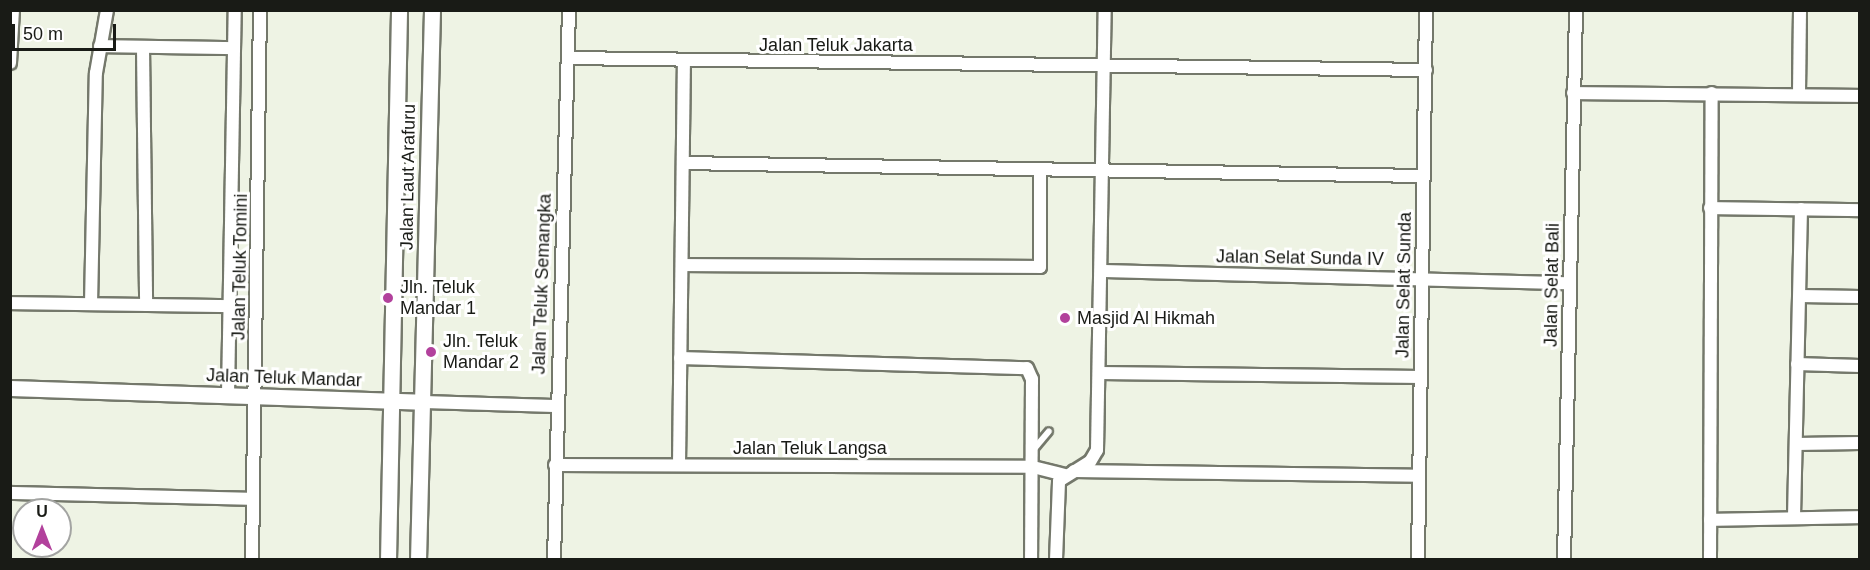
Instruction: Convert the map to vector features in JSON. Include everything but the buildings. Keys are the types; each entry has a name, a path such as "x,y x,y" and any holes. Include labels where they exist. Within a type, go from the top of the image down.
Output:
{"street":[{"path":"10,63 13,10"},
{"path":"91,304 100,46 107,10"},
{"name":"Jalan Teluk Tomini","path":"228,395 235,10"},
{"name":"Jalan Teluk Tomini","path":"252,560 260,10"},
{"name":"Jalan Laut Arafuru","path":"388,560 399,10"},
{"name":"Jalan Laut Arafuru","path":"418,560 432,10"},
{"name":"Jalan Teluk Semangka","path":"554,560 556,406 569,10"},
{"path":"1056,560 1057,489 1069,473 1090,462 1097,450 1105,10"},
{"name":"Jalan Selat Sunda","path":"1418,560 1426,10"},
{"name":"Jalan Selat Bali","path":"1564,560 1576,10"},
{"path":"1799,93 1800,10"},
{"path":"100,46 234,48"},
{"path":"143,48 146,305"},
{"name":"Jalan Teluk Jakarta","path":"568,58 1426,70"},
{"path":"679,465 684,61"},
{"path":"1574,93 1799,93 1860,96"},
{"path":"1710,560 1712,93"},
{"path":"683,163 1424,176"},
{"path":"682,266 1040,267 1040,169"},
{"path":"1710,208 1860,210"},
{"path":"1794,517 1801,209"},
{"name":"Jalan Selat Sunda IV","path":"1101,271 1570,283"},
{"path":"1800,296 1860,297"},
{"path":"10,303 231,306"},
{"path":"680,358 1027,368 1032,379 1034,467 1031,560"},
{"path":"1797,364 1860,366"},
{"path":"1100,373 1420,377"},
{"name":"Jalan Teluk Mandar","path":"10,388 556,406"},
{"path":"1796,444 1860,443"},
{"name":"Jalan Teluk Langsa","path":"555,465 1034,467 1069,473 1419,476"},
{"path":"10,493 252,500"},
{"path":"1710,520 1860,517"}],"lane":[{"path":"1033,450 1049,431"}],"place":[{"name":"Jln. Teluk Mandar 1","path":"388,298"},
{"name":"Masjid Al Hikmah","path":"1065,318"},
{"name":"Jln. Teluk Mandar 2","path":"431,352"}]}
